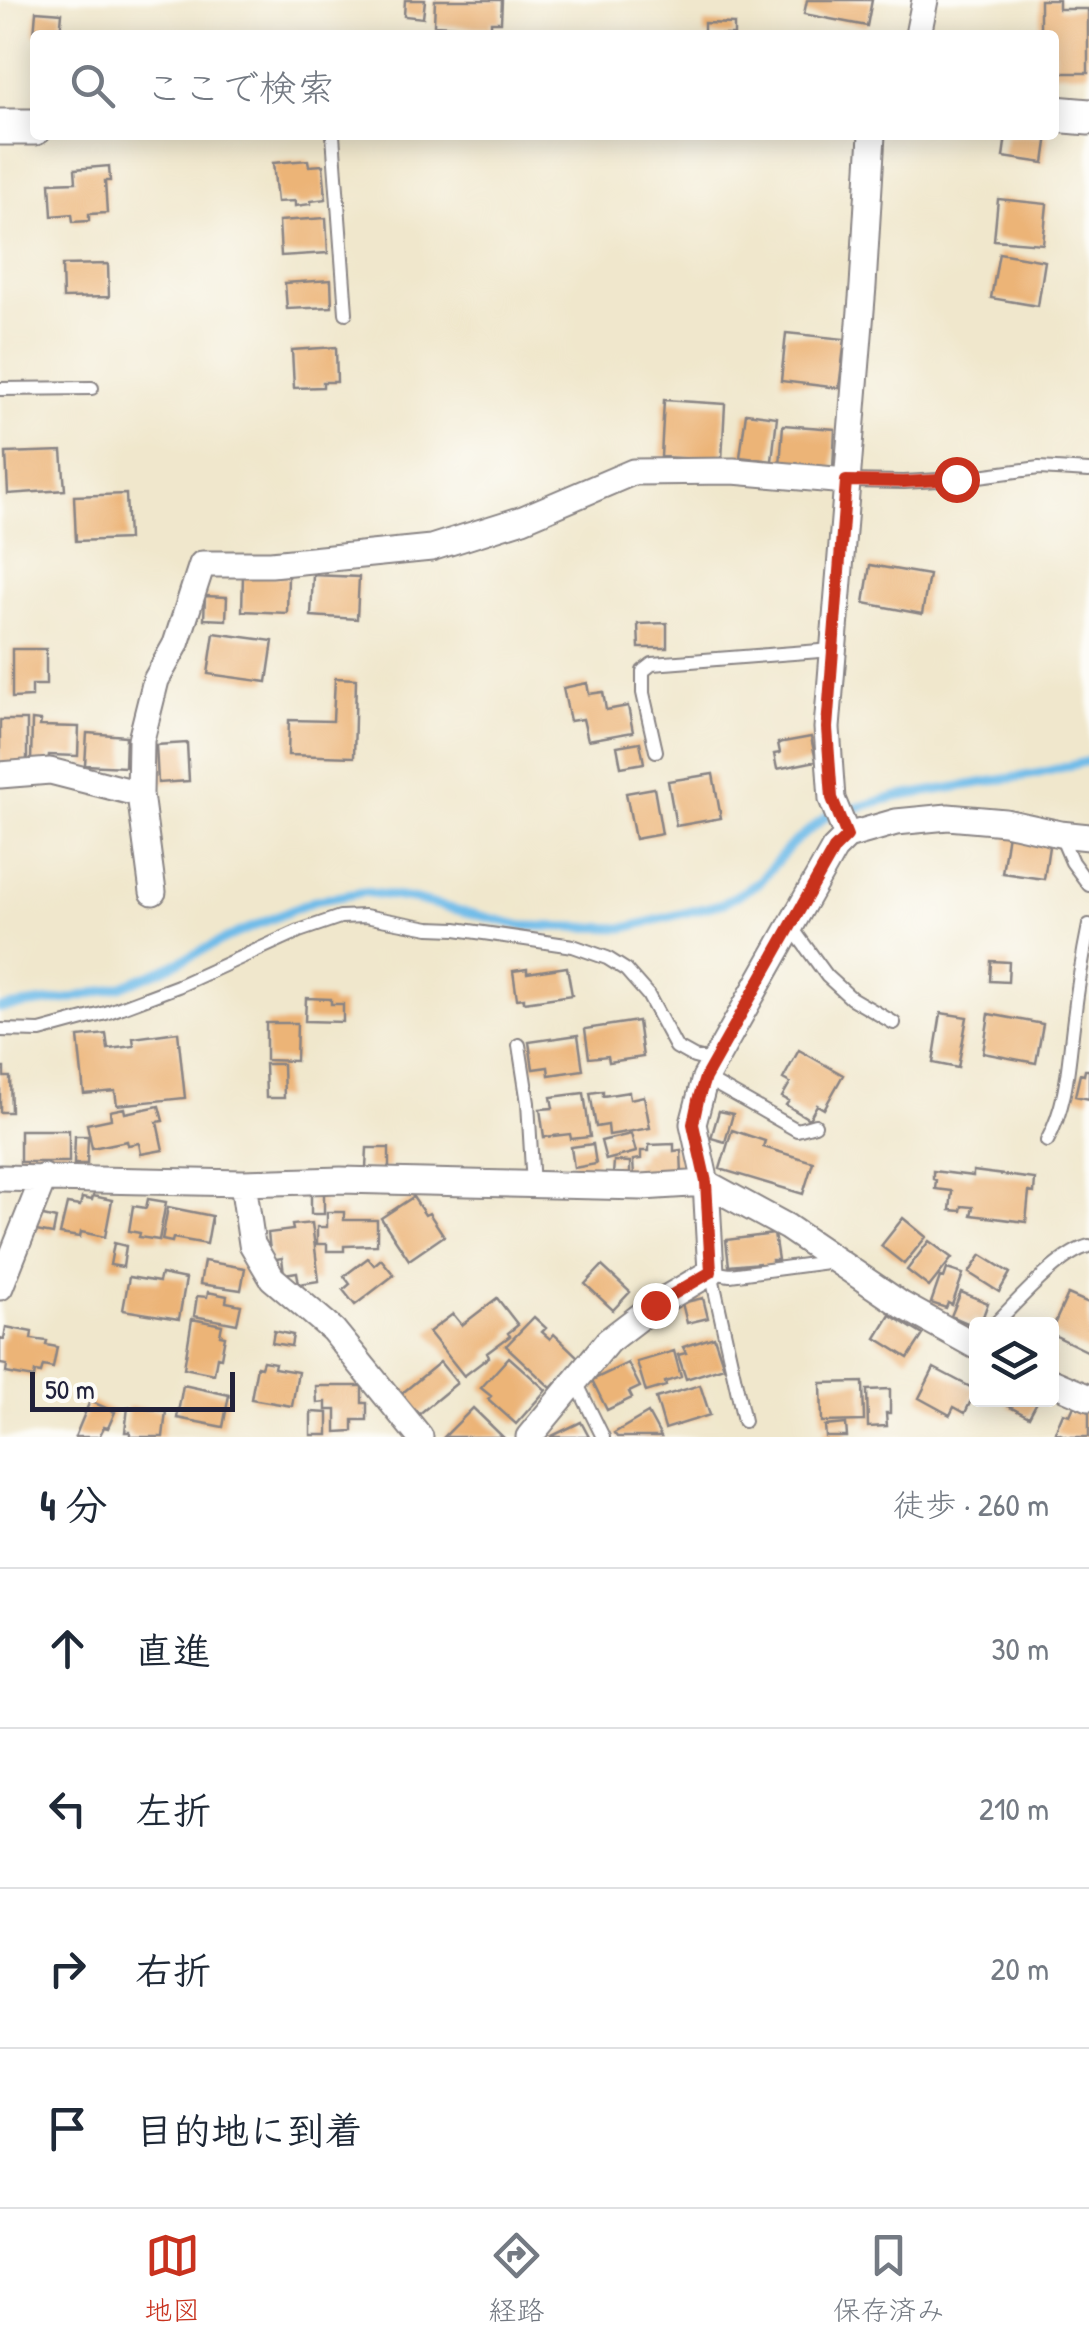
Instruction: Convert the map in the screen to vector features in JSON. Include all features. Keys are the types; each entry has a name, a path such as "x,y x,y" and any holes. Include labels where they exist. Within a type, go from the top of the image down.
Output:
{"street":[{"path":"919,30 925,0"},
{"path":"1059,114 1089,117"},
{"path":"0,127 30,127"},
{"path":"530,1437 608,1341 655,1305 711,1272 706,1182 693,1124 710,1070 834,849 840,819 827,728 872,140"},
{"path":"153,892 140,794 141,740 156,680 176,644 202,564 270,564 431,548 522,519 633,472 733,471 846,481"},
{"path":"0,775 50,771 140,794"},
{"path":"840,819 1005,822 1089,837"},
{"path":"0,1287 44,1177"},
{"path":"0,1178 642,1187 706,1182 787,1227 902,1305 969,1341"},
{"path":"243,1182 252,1244 272,1278 333,1330 420,1437"},
{"path":"1059,1385 1089,1398"}],"lane":[{"path":"333,140 346,312"},
{"path":"0,389 92,388"},
{"path":"846,481 921,481 1039,468 1089,471"},
{"path":"656,751 643,692 643,672 652,664 833,650"},
{"path":"1060,834 1072,862 1089,886"},
{"path":"0,1030 40,1032 106,1014 299,931 340,917 365,916 573,946 607,958 626,970 648,995 676,1047 797,1130 814,1125"},
{"path":"790,924 827,976 850,998 894,1023"},
{"path":"1047,1141 1065,1096 1080,967 1089,925"},
{"path":"518,1045 528,1103 533,1186"},
{"path":"1002,1317 1034,1284 1079,1248 1089,1246"},
{"path":"744,1421 711,1272 730,1275 839,1260"},
{"path":"575,1379 603,1437"}],"building":[{"path":"405,0 425,0 423,18 404,16"},
{"path":"435,0 502,0 501,22 491,22 491,28 434,25"},
{"path":"807,0 872,0 867,26 804,14"},
{"path":"1040,0 1059,0 1059,9 1088,9 1088,73 1059,73 1059,30 1040,30"},
{"path":"36,11 62,13 60,30 34,30"},
{"path":"704,23 734,24 734,30 704,30"},
{"path":"1005,140 1047,140 1044,163 1003,157"},
{"path":"308,160 309,166 323,165 326,199 295,206 295,201 277,202 273,163"},
{"path":"109,166 110,181 105,181 107,213 89,214 89,221 73,222 72,214 52,216 50,183 76,182 75,169"},
{"path":"998,199 1047,204 1043,244 994,240"},
{"path":"326,218 328,253 281,256 279,221"},
{"path":"999,253 1045,261 1038,306 991,298"},
{"path":"108,264 109,297 63,298 62,265"},
{"path":"331,280 332,307 287,309 285,283"},
{"path":"786,333 845,339 839,388 781,381"},
{"path":"336,347 337,382 323,382 323,387 294,388 292,350"},
{"path":"664,400 725,404 722,460 661,457"},
{"path":"746,413 777,417 772,461 740,457"},
{"path":"783,425 835,429 833,469 780,466"},
{"path":"62,451 65,490 8,494 6,453"},
{"path":"126,494 128,539 76,541 74,496"},
{"path":"870,565 929,575 922,614 864,603"},
{"path":"243,575 288,576 287,613 242,611"},
{"path":"313,575 359,577 357,619 311,616"},
{"path":"205,596 227,597 226,620 204,619"},
{"path":"667,623 667,648 639,648 638,624"},
{"path":"214,633 273,641 267,682 208,674"},
{"path":"12,649 46,649 46,685 32,685 32,697 12,698"},
{"path":"335,678 356,679 354,757 288,755 289,720 333,721"},
{"path":"587,683 589,694 603,692 606,710 628,706 633,732 588,740 583,719 570,721 563,688"},
{"path":"0,720 27,720 27,764 0,765"},
{"path":"32,720 41,721 40,726 79,727 78,756 49,755 48,763 31,763"},
{"path":"87,733 126,736 125,767 85,765"},
{"path":"811,737 816,761 777,769 774,754 780,753 778,743"},
{"path":"640,742 644,763 621,767 617,746"},
{"path":"187,743 189,781 158,783 156,745"},
{"path":"713,774 721,818 676,826 668,781"},
{"path":"654,788 662,834 635,839 626,793"},
{"path":"1008,833 1050,840 1044,879 1002,873"},
{"path":"991,961 1009,962 1008,982 990,981"},
{"path":"567,967 572,995 524,1002 524,998 517,999 513,971 527,969 527,973"},
{"path":"306,998 331,999 331,1004 343,1004 343,1022 305,1021"},
{"path":"941,1013 967,1017 958,1068 933,1063"},
{"path":"989,1014 1043,1024 1036,1063 983,1053"},
{"path":"638,1021 643,1057 609,1062 608,1056 589,1058 585,1029"},
{"path":"266,1023 297,1023 296,1061 266,1060"},
{"path":"178,1032 185,1098 117,1105 115,1091 84,1094 78,1037 106,1034 108,1049 134,1046 133,1038"},
{"path":"578,1035 583,1070 549,1075 548,1067 533,1069 529,1042"},
{"path":"799,1050 843,1075 824,1109 817,1105 809,1119 786,1105 789,1101 782,1097 790,1083 783,1079"},
{"path":"265,1064 283,1064 284,1098 266,1098"},
{"path":"0,1068 4,1068 4,1077 10,1077 11,1112 0,1112"},
{"path":"1089,1070 1089,1099 1075,1096 1080,1074 1084,1075"},
{"path":"603,1091 603,1096 629,1092 630,1099 644,1096 650,1128 609,1135 608,1125 596,1127 590,1093"},
{"path":"584,1093 590,1137 544,1137 540,1109 553,1108 551,1097"},
{"path":"159,1106 163,1121 157,1122 163,1150 141,1154 139,1143 128,1145 127,1141 92,1148 87,1124 111,1119 110,1111 124,1108 125,1113"},
{"path":"719,1111 733,1114 725,1142 711,1138"},
{"path":"20,1130 69,1130 69,1162 20,1162"},
{"path":"732,1130 765,1141 763,1147 813,1162 803,1194 720,1169"},
{"path":"631,1134 636,1152 606,1160 601,1141"},
{"path":"75,1136 88,1136 87,1164 74,1164"},
{"path":"593,1144 596,1164 574,1168 571,1147"},
{"path":"674,1144 674,1151 681,1150 682,1175 634,1176 633,1160 641,1159 641,1151 649,1151 649,1145"},
{"path":"367,1148 389,1148 389,1169 366,1168"},
{"path":"614,1161 630,1162 630,1176 613,1175"},
{"path":"933,1171 973,1176 973,1171 1035,1179 1034,1193 1029,1192 1026,1222 971,1215 973,1207 950,1210 952,1191 935,1189"},
{"path":"324,1191 324,1214 311,1214 311,1192"},
{"path":"93,1196 112,1200 105,1237 81,1232 80,1237 60,1234 67,1204 80,1206 82,1198 92,1200"},
{"path":"413,1197 444,1236 409,1260 381,1218"},
{"path":"148,1199 166,1202 159,1240 129,1231 133,1206 146,1208"},
{"path":"168,1207 212,1216 207,1244 162,1240"},
{"path":"327,1212 344,1212 344,1220 377,1220 377,1245 327,1251 327,1244 317,1244 317,1227 327,1227"},
{"path":"39,1215 56,1219 53,1234 36,1231"},
{"path":"903,1218 926,1237 904,1264 881,1246"},
{"path":"312,1223 319,1281 299,1284 297,1272 284,1274 282,1258 271,1260 268,1233"},
{"path":"774,1234 778,1260 772,1260 773,1266 729,1266 726,1240"},
{"path":"929,1241 952,1258 929,1287 907,1270"},
{"path":"114,1243 126,1246 123,1267 110,1265"},
{"path":"981,1255 1010,1273 999,1292 969,1273"},
{"path":"368,1258 374,1265 381,1259 394,1275 355,1305 343,1290 350,1284 344,1276"},
{"path":"204,1261 245,1268 241,1290 200,1284"},
{"path":"602,1266 630,1292 613,1310 585,1284"},
{"path":"947,1269 963,1274 952,1305 948,1303 946,1308 931,1303"},
{"path":"161,1274 186,1279 179,1319 123,1310 129,1277 159,1282"},
{"path":"208,1292 227,1296 226,1302 241,1305 237,1324 194,1316 197,1296 207,1297"},
{"path":"961,1292 988,1303 983,1317 969,1317 969,1324 951,1316"},
{"path":"1068,1294 1089,1303 1089,1352 1059,1337 1057,1317"},
{"path":"497,1298 518,1325 487,1353 489,1357 464,1376 429,1332 453,1314 462,1325"},
{"path":"703,1298 708,1318 687,1323 682,1303"},
{"path":"890,1315 923,1335 908,1358 876,1338"},
{"path":"534,1317 546,1328 542,1332 550,1339 554,1334 579,1358 551,1388 506,1346"},
{"path":"192,1319 222,1325 220,1335 225,1336 214,1374 184,1368"},
{"path":"6,1327 32,1332 31,1339 57,1347 53,1368 43,1366 34,1378 6,1373 7,1365 0,1364 0,1338 4,1339"},
{"path":"274,1331 293,1335 291,1346 272,1343"},
{"path":"714,1337 724,1367 686,1379 678,1355 686,1353 683,1347"},
{"path":"674,1351 681,1377 646,1392 637,1362"},
{"path":"509,1357 546,1390 516,1424 481,1388"},
{"path":"263,1361 275,1363 274,1368 298,1372 292,1406 251,1399 257,1366 261,1367"},
{"path":"440,1362 457,1383 418,1415 400,1395"},
{"path":"628,1363 640,1387 629,1392 632,1398 607,1410 592,1380"},
{"path":"934,1368 969,1386 965,1413 954,1407 950,1415 919,1398"},
{"path":"863,1382 864,1421 822,1422 821,1383"},
{"path":"183,1385 229,1395 223,1427 177,1418"},
{"path":"700,1385 710,1415 665,1429 656,1398"},
{"path":"316,1386 362,1386 367,1420 353,1420 353,1431 336,1432 336,1410 326,1410 326,1402 317,1403"},
{"path":"890,1389 887,1426 868,1427 867,1390"},
{"path":"90,1401 115,1412 99,1437 75,1437"},
{"path":"1074,1406 1089,1412 1089,1437 1067,1437 1055,1432 1063,1413 1070,1415"},
{"path":"128,1407 166,1411 163,1437 130,1437 130,1432 125,1432"},
{"path":"1010,1407 1034,1407 1029,1417"},
{"path":"473,1408 503,1437 444,1437"},
{"path":"311,1412 328,1413 328,1435 311,1435"},
{"path":"648,1413 661,1437 617,1437 614,1433"},
{"path":"581,1422 589,1437 550,1437"},
{"path":"846,1424 847,1437 826,1437 825,1426"}],"waterway":[{"path":"0,1008 69,999 120,987 314,901 364,892 412,899 523,926 625,928 724,903 758,883 792,844 827,816 895,797 1036,774 1089,761"}],"route":[{"path":"655,1305 711,1272 706,1182 693,1124 705,1078 834,849 847,836 829,783 827,728 846,481 956,479"}]}
